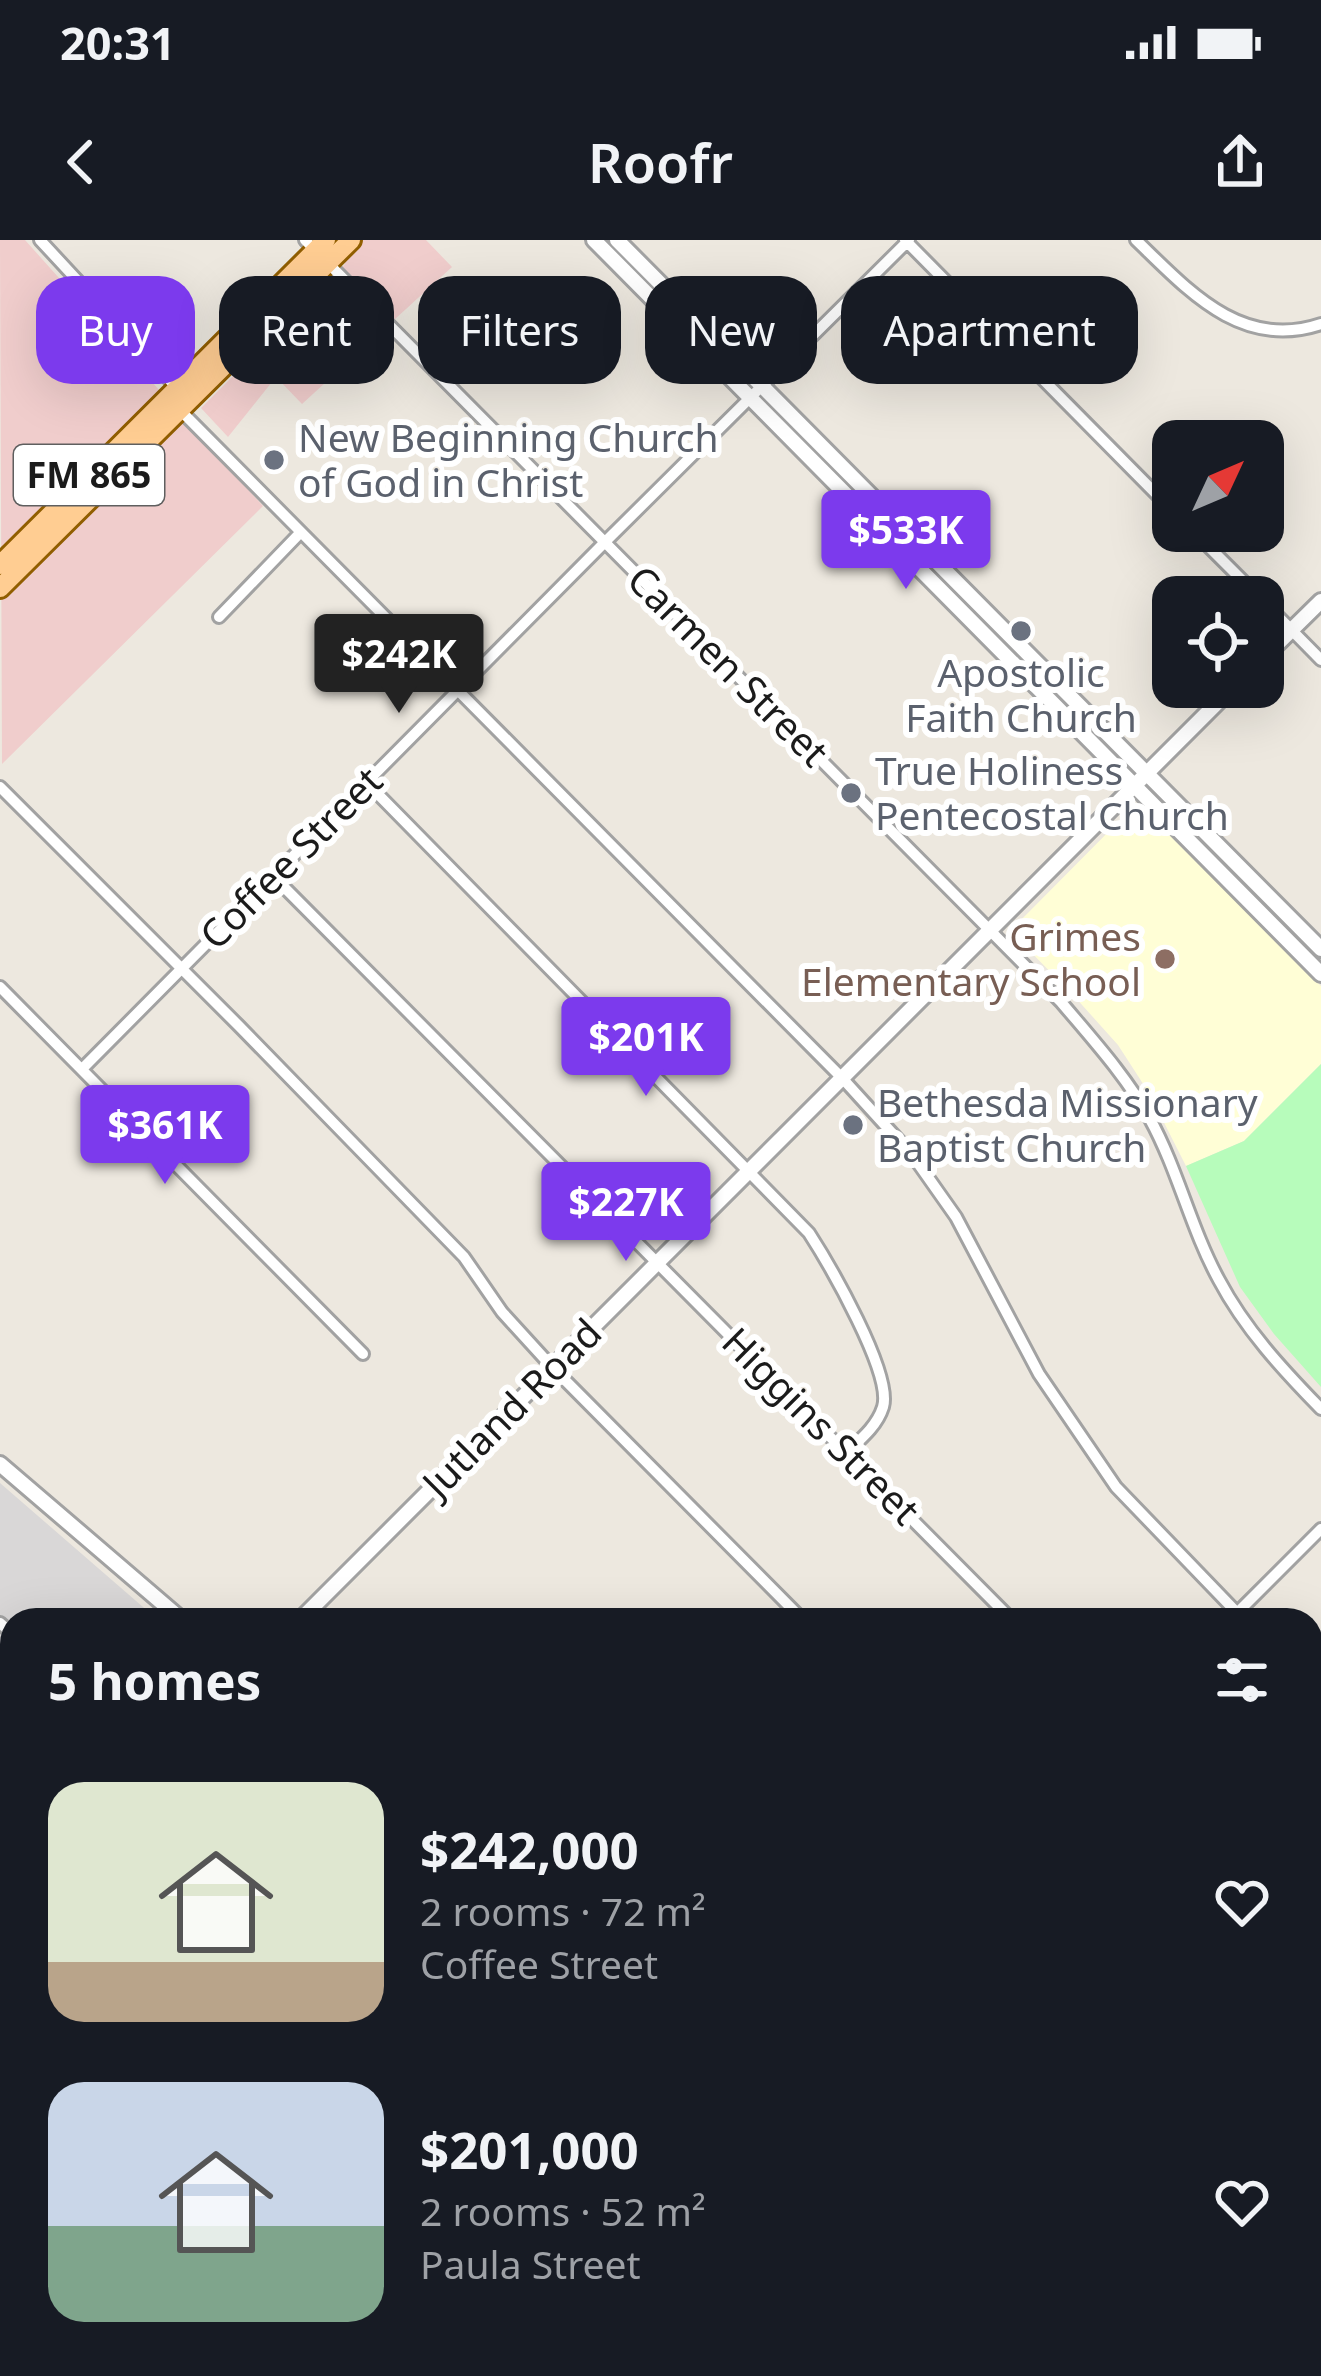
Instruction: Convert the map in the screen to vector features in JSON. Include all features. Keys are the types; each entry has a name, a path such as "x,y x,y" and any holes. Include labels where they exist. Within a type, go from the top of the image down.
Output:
{"main road":[{"name":"FM 865","path":"0,588 177,388 318,248 351,240"},
{"name":"FM 865","path":"0,566 180,410 318,248"}],"street":[{"path":"40,240 177,388 180,410 843,1079 913,1156 956,1217 1039,1374 1116,1487 1228,1608"},
{"path":"594,240 1321,974"},
{"path":"617,240 653,276"},
{"path":"1136,240 1200,302 1247,326 1301,331 1321,324"},
{"path":"907,241 1152,490"},
{"name":"Coffee Street","path":"817,330 907,241"},
{"name":"Carmen Street","path":"318,248 1061,1002 1114,1063 1166,1150 1218,1279 1264,1349 1321,1409"},
{"path":"762,384 1321,949"},
{"name":"Coffee Street","path":"82,1069 762,384"},
{"path":"219,617 300,533"},
{"path":"895,546 909,533"},
{"path":"1214,552 1238,576"},
{"path":"1284,638 1321,601"},
{"path":"1284,622 1321,660"},
{"path":"1020,671 1034,658"},
{"name":"Jutland Road","path":"312,1608 1211,708"},
{"path":"365,782 809,1233 838,1277 881,1378 885,1404 873,1427 847,1452"},
{"path":"0,787 464,1257 502,1312 553,1368 791,1608"},
{"name":"Higgins Street","path":"273,876 1000,1608"},
{"path":"1255,906 1267,894"},
{"path":"0,987 363,1354"},
{"path":"0,1464 168,1608"},
{"path":"1246,1608 1321,1529"}],"shaded area":[{"path":"0,240 25,240 57,276 36,276 36,384 154,384 263,506 2,764"},
{"path":"325,240 426,240 452,267 442,276 418,276 418,298 394,320 394,276 333,276 345,264"},
{"path":"225,384 270,384 228,437 201,408"},
{"path":"283,384 324,384 302,404"},
{"name":"Grimes Elementary School","path":"1137,803 1321,986 1321,1064 1244,1141 1186,1166 1118,1045 1010,931"},
{"path":"0,1483 144,1608 0,1608"}],"green space":[{"path":"1321,1064 1321,1387 1240,1287 1186,1166 1244,1141"}],"place":[{"name":"New Beginning Church of God in Christ","path":"274,460"},
{"name":"Apostolic Faith Church","path":"1021,631"},
{"name":"True Holiness Pentecostal Church","path":"851,793"},
{"name":"Grimes Elementary School","path":"1165,959"},
{"name":"Bethesda Missionary Baptist Church","path":"853,1125"}]}
